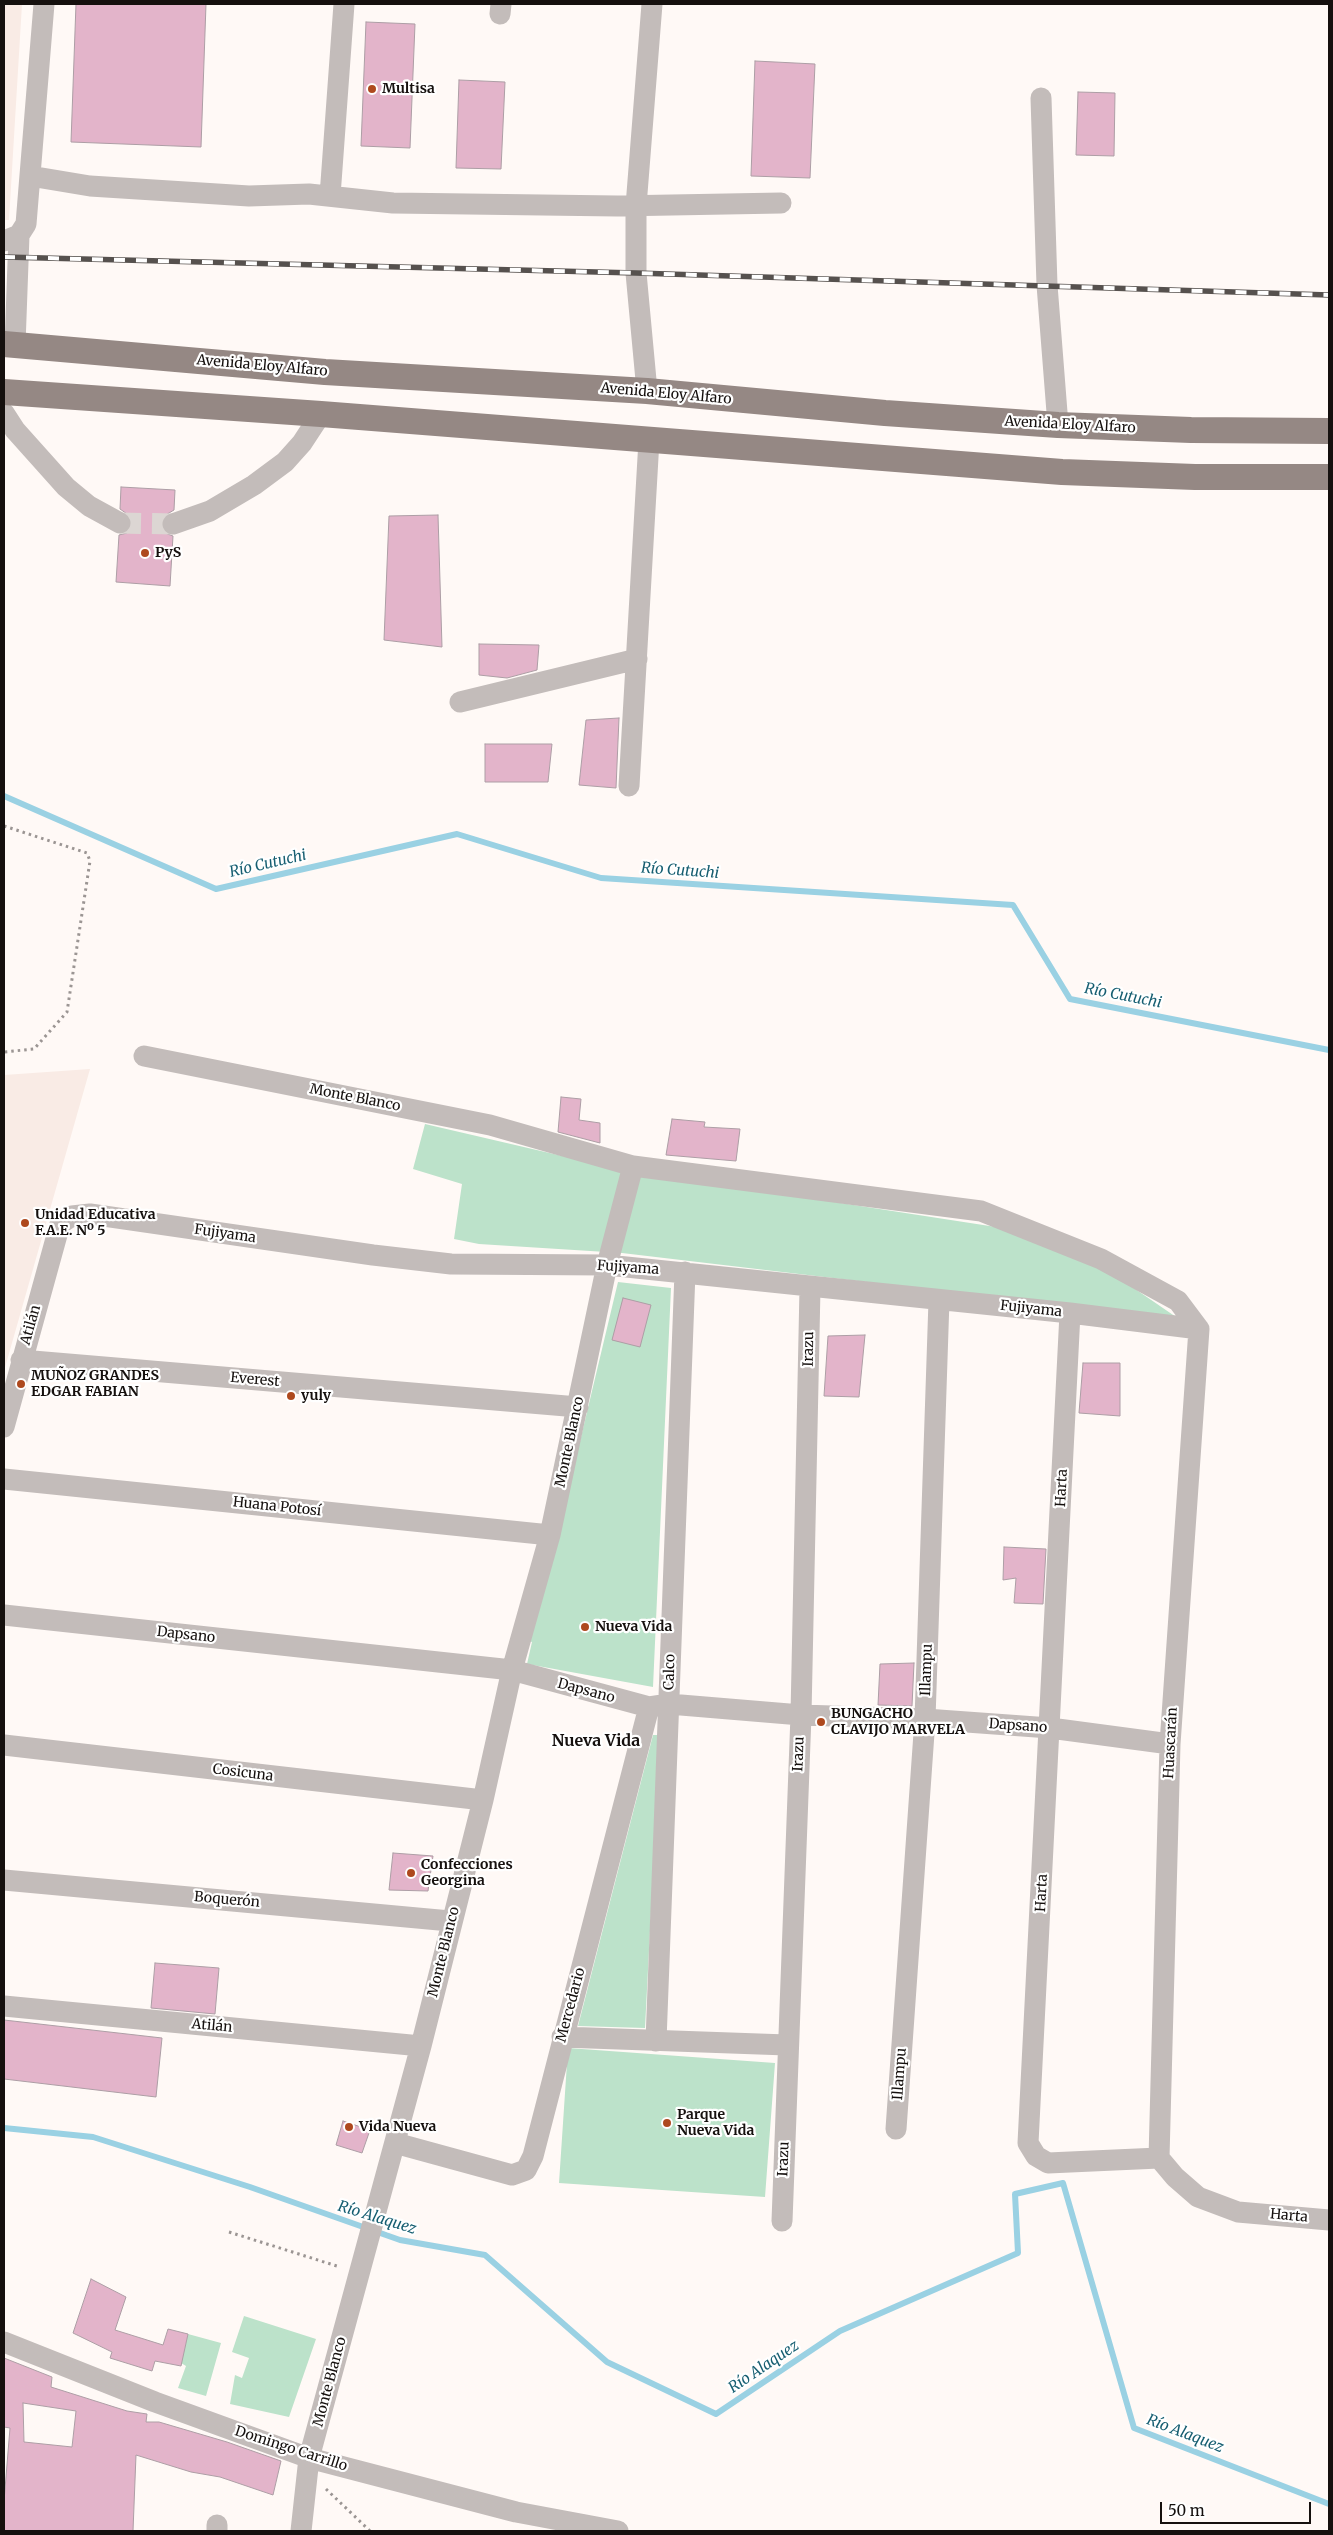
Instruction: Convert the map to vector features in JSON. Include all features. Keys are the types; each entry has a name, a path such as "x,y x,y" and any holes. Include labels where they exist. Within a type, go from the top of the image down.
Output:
{"main road":[{"name":"Avenida Eloy Alfaro","path":"9,345 325,372 647,391 885,413 1058,425 1191,430 1329,431"},
{"path":"4,392 321,414 1062,472 1329,477"}],"street":[{"path":"9,345 11,238 26,224 44,4"},
{"path":"330,196 344,4"},
{"path":"647,391 636,273 636,206 652,4"},
{"path":"1041,98 1047,285 1058,425"},
{"path":"30,176 90,186 249,196 330,196 393,202 636,206 781,203"},
{"path":"4,413 15,430 66,487 89,506 120,523"},
{"path":"174,524 217,508 254,485 285,462 302,443 321,414"},
{"path":"628,786 649,440"},
{"path":"460,702 637,660"},
{"name":"Monte Blanco","path":"144,1056 490,1125 634,1166 607,1265 550,1535 512,1670 483,1800 450,1921 421,2046 309,2458 301,2531"},
{"path":"634,1166 980,1211 1101,1259 1178,1301 1200,1328"},
{"name":"Fujiyama","path":"60,1224 72,1216 90,1214 373,1255 452,1264 607,1265 1200,1328"},
{"name":"Atilán","path":"4,1427 60,1224"},
{"name":"Calco","path":"656,2041 659,1706 685,1272"},
{"name":"Irazu","path":"782,2221 801,1715 810,1288"},
{"name":"Illampu","path":"896,2129 925,1719 939,1300"},
{"name":"Harta","path":"1070,1313 1028,2143 1036,2156 1048,2162 1159,2158 1198,2197 1238,2212 1329,2220"},
{"name":"Huascarán","path":"1159,2158 1170,1744 1200,1328"},
{"name":"Everest","path":"21,1360 578,1407"},
{"name":"Huana Potosí","path":"4,1479 550,1535"},
{"name":"Dapsano","path":"4,1615 512,1670 659,1706 801,1715 925,1719 1050,1728 1170,1744"},
{"name":"Mercedario","path":"395,2143 512,2175 526,2170 533,2156 562,2037 659,1706"},
{"name":"Cosicuna","path":"4,1745 483,1800"},
{"name":"Boquerón","path":"4,1880 450,1921"},
{"name":"Atilán","path":"4,2006 421,2046"},
{"path":"562,2037 788,2045"},
{"name":"Domingo Carrillo","path":"4,2342 155,2402 309,2458 516,2512 618,2531"}],"path":[{"path":"4,826 87,852 90,861 67,1012 34,1049 4,1052"},
{"path":"229,2232 362,2268"},
{"path":"309,2458 328,2492 370,2531"}],"shaded area":[{"path":"4,4 22,4 9,220 4,220"},
{"name":"Unidad Educativa F.A.E. Nº 5","path":"90,1069 4,1371 4,1075"}],"green space":[{"path":"425,1124 614,1168 1009,1229 1103,1267 1179,1319 622,1253 479,1244 454,1239 462,1184 413,1169"},
{"path":"618,1282 671,1288 653,1687 527,1664 532,1642 529,1641 545,1588"},
{"path":"653,1735 660,1735 645,2028 578,2026"},
{"name":"Parque Nueva Vida","path":"568,2048 775,2063 765,2197 559,2183"},
{"path":"244,2316 316,2339 289,2417 230,2404 235,2375 242,2378 249,2358 232,2352"},
{"path":"188,2334 221,2343 206,2396 178,2388 186,2366 181,2363"}],"building":[{"path":"76,4 206,4 201,147 71,142"},
{"path":"366,22 415,24 410,148 361,146"},
{"path":"755,61 815,64 810,178 751,176"},
{"path":"459,80 505,82 501,169 456,168"},
{"path":"1078,92 1115,93 1114,156 1076,155"},
{"name":"PyS","path":"121,487 175,490 174,510 164,516 161,522 165,533 173,536 170,586 116,582 119,535 127,533 132,523 130,516 120,509"},
{"path":"438,515 442,647 384,640 389,516"},
{"path":"479,644 539,645 537,670 507,678 479,675"},
{"path":"619,718 616,788 579,785 586,720"},
{"path":"485,744 552,744 548,782 485,782"},
{"path":"561,1097 581,1099 579,1120 600,1123 600,1143 558,1132"},
{"path":"672,1119 705,1122 704,1127 740,1129 736,1161 666,1155"},
{"path":"623,1298 651,1305 640,1347 612,1340"},
{"path":"865,1335 859,1397 824,1396 828,1336"},
{"path":"1083,1363 1120,1363 1120,1416 1079,1413"},
{"path":"1004,1547 1046,1549 1043,1604 1014,1603 1016,1578 1003,1580"},
{"path":"914,1663 912,1706 878,1705 880,1664"},
{"name":"Confecciones Georgina","path":"393,1853 433,1856 428,1891 389,1890"},
{"path":"155,1963 219,1968 215,2014 151,2008"},
{"path":"4,2020 162,2038 156,2097 4,2079"},
{"path":"343,2121 370,2130 362,2153 336,2145"},
{"path":"91,2279 126,2297 115,2330 163,2345 168,2329 188,2334 181,2366 155,2361 152,2371 110,2358 112,2352 73,2333"},
{"path":"4,2358 52,2377 51,2387 127,2411 147,2414 146,2422 159,2422 227,2442 281,2461 273,2495 220,2477 191,2472 136,2455 133,2531 4,2531 4,2501 10,2428 4,2427","holes":["23,2403 76,2411 72,2447 24,2442"]}],"waterway":[{"name":"Río Cutuchi","path":"4,796 216,889 457,834 601,878 1013,905 1070,999 1329,1050"},
{"name":"Río Alaquez","path":"4,2128 93,2137 250,2187 400,2240 485,2255 607,2362 716,2414 840,2331 1018,2253 1015,2194 1063,2183 1134,2428 1329,2504"}],"tunnel":[{"path":"120,523 173,524"}],"railway":[{"path":"4,257 636,273 1329,295"}],"place":[{"name":"Multisa","path":"372,89"},
{"name":"PyS","path":"145,553"},
{"name":"Unidad Educativa F.A.E. Nº 5","path":"25,1223"},
{"name":"MUÑOZ GRANDES EDGAR FABIAN","path":"21,1384"},
{"name":"yuly","path":"291,1396"},
{"name":"Nueva Vida","path":"585,1627"},
{"name":"BUNGACHO CLAVIJO MARVELA","path":"821,1722"},
{"name":"Confecciones Georgina","path":"411,1873"},
{"name":"Parque Nueva Vida","path":"667,2123"},
{"name":"Vida Nueva","path":"349,2127"}],"district":[{"name":"Nueva Vida","path":"596,1741"}]}
